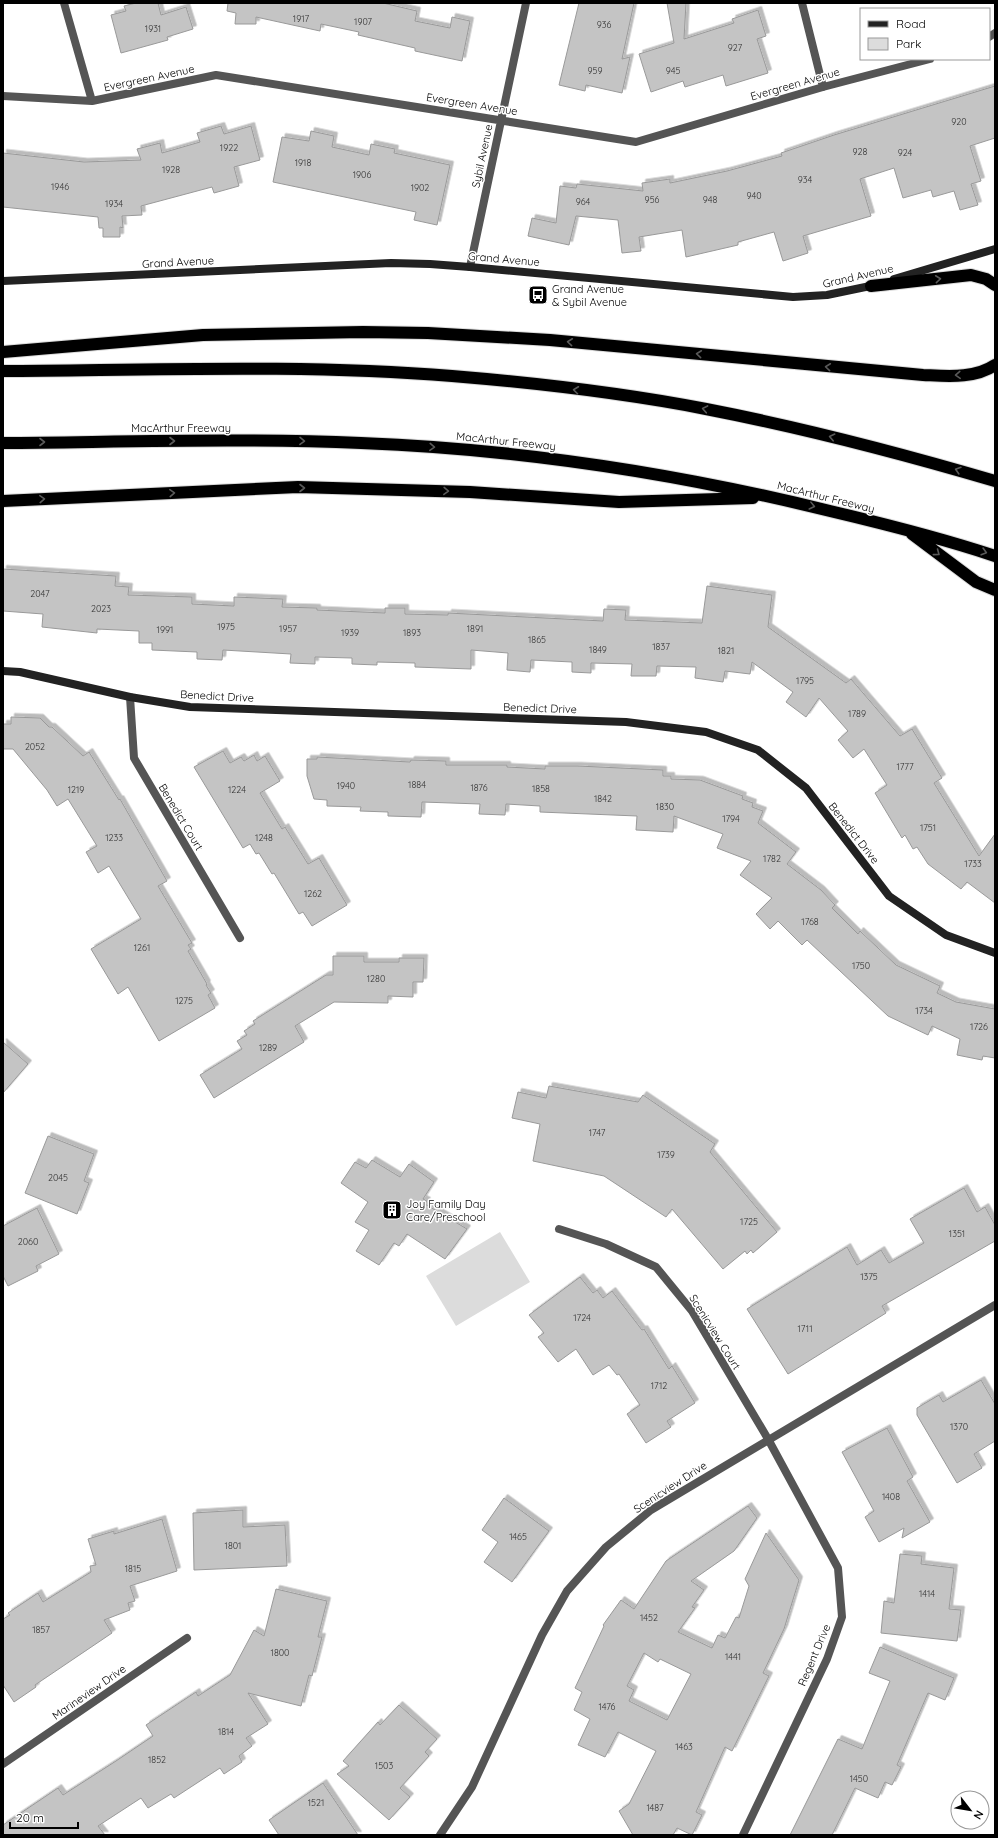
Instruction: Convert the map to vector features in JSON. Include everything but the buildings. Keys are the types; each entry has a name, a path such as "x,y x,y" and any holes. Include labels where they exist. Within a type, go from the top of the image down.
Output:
{"highway":[{"path":"871,286 971,275 986,279 995,285"},
{"path":"3,352 203,335 348,332 428,333 550,340 923,375 970,375 986,371 995,365"},
{"path":"3,371 277,369 443,376 540,385 625,396 705,409 778,424 863,444 995,481"},
{"name":"MacArthur Freeway","path":"3,443 276,440 443,447 533,456 613,467 774,497 906,529 995,556"},
{"path":"3,501 298,487 470,492 619,502 774,497"},
{"path":"906,529 976,582 995,590"}],"street":[{"path":"64,3 92,101"},
{"name":"Sybil Avenue","path":"470,267 526,3"},
{"path":"802,3 823,87"},
{"name":"Evergreen Avenue","path":"3,96 92,101 216,75 501,119 636,142 823,87 926,60"},
{"name":"Grand Avenue","path":"3,281 346,265 430,264 793,297 827,295 871,286 995,249"},
{"name":"Benedict Drive","path":"3,671 20,672 130,698 190,707 626,722 706,732 758,750 806,788 889,896 946,935 995,953"},
{"name":"Benedict Court","path":"130,698 134,758 240,938"},
{"name":"Scenicview Court","path":"559,1229 606,1244 656,1267 692,1311 768,1440"},
{"name":"Scenicview Drive","path":"440,1835 472,1787 542,1635 567,1591 606,1547 651,1510 995,1305"},
{"name":"Regent Drive","path":"743,1835 827,1659 842,1617 838,1568 768,1440"},
{"name":"Marineview Drive","path":"3,1764 187,1638"}],"green space":[{"path":"500,1232 530,1282 456,1326 426,1276"}],"place":[{"name":"Grand Avenue & Sybil Avenue","path":"538,295"},
{"name":"Joy Family Day Care/Preschool","path":"392,1210"}]}
